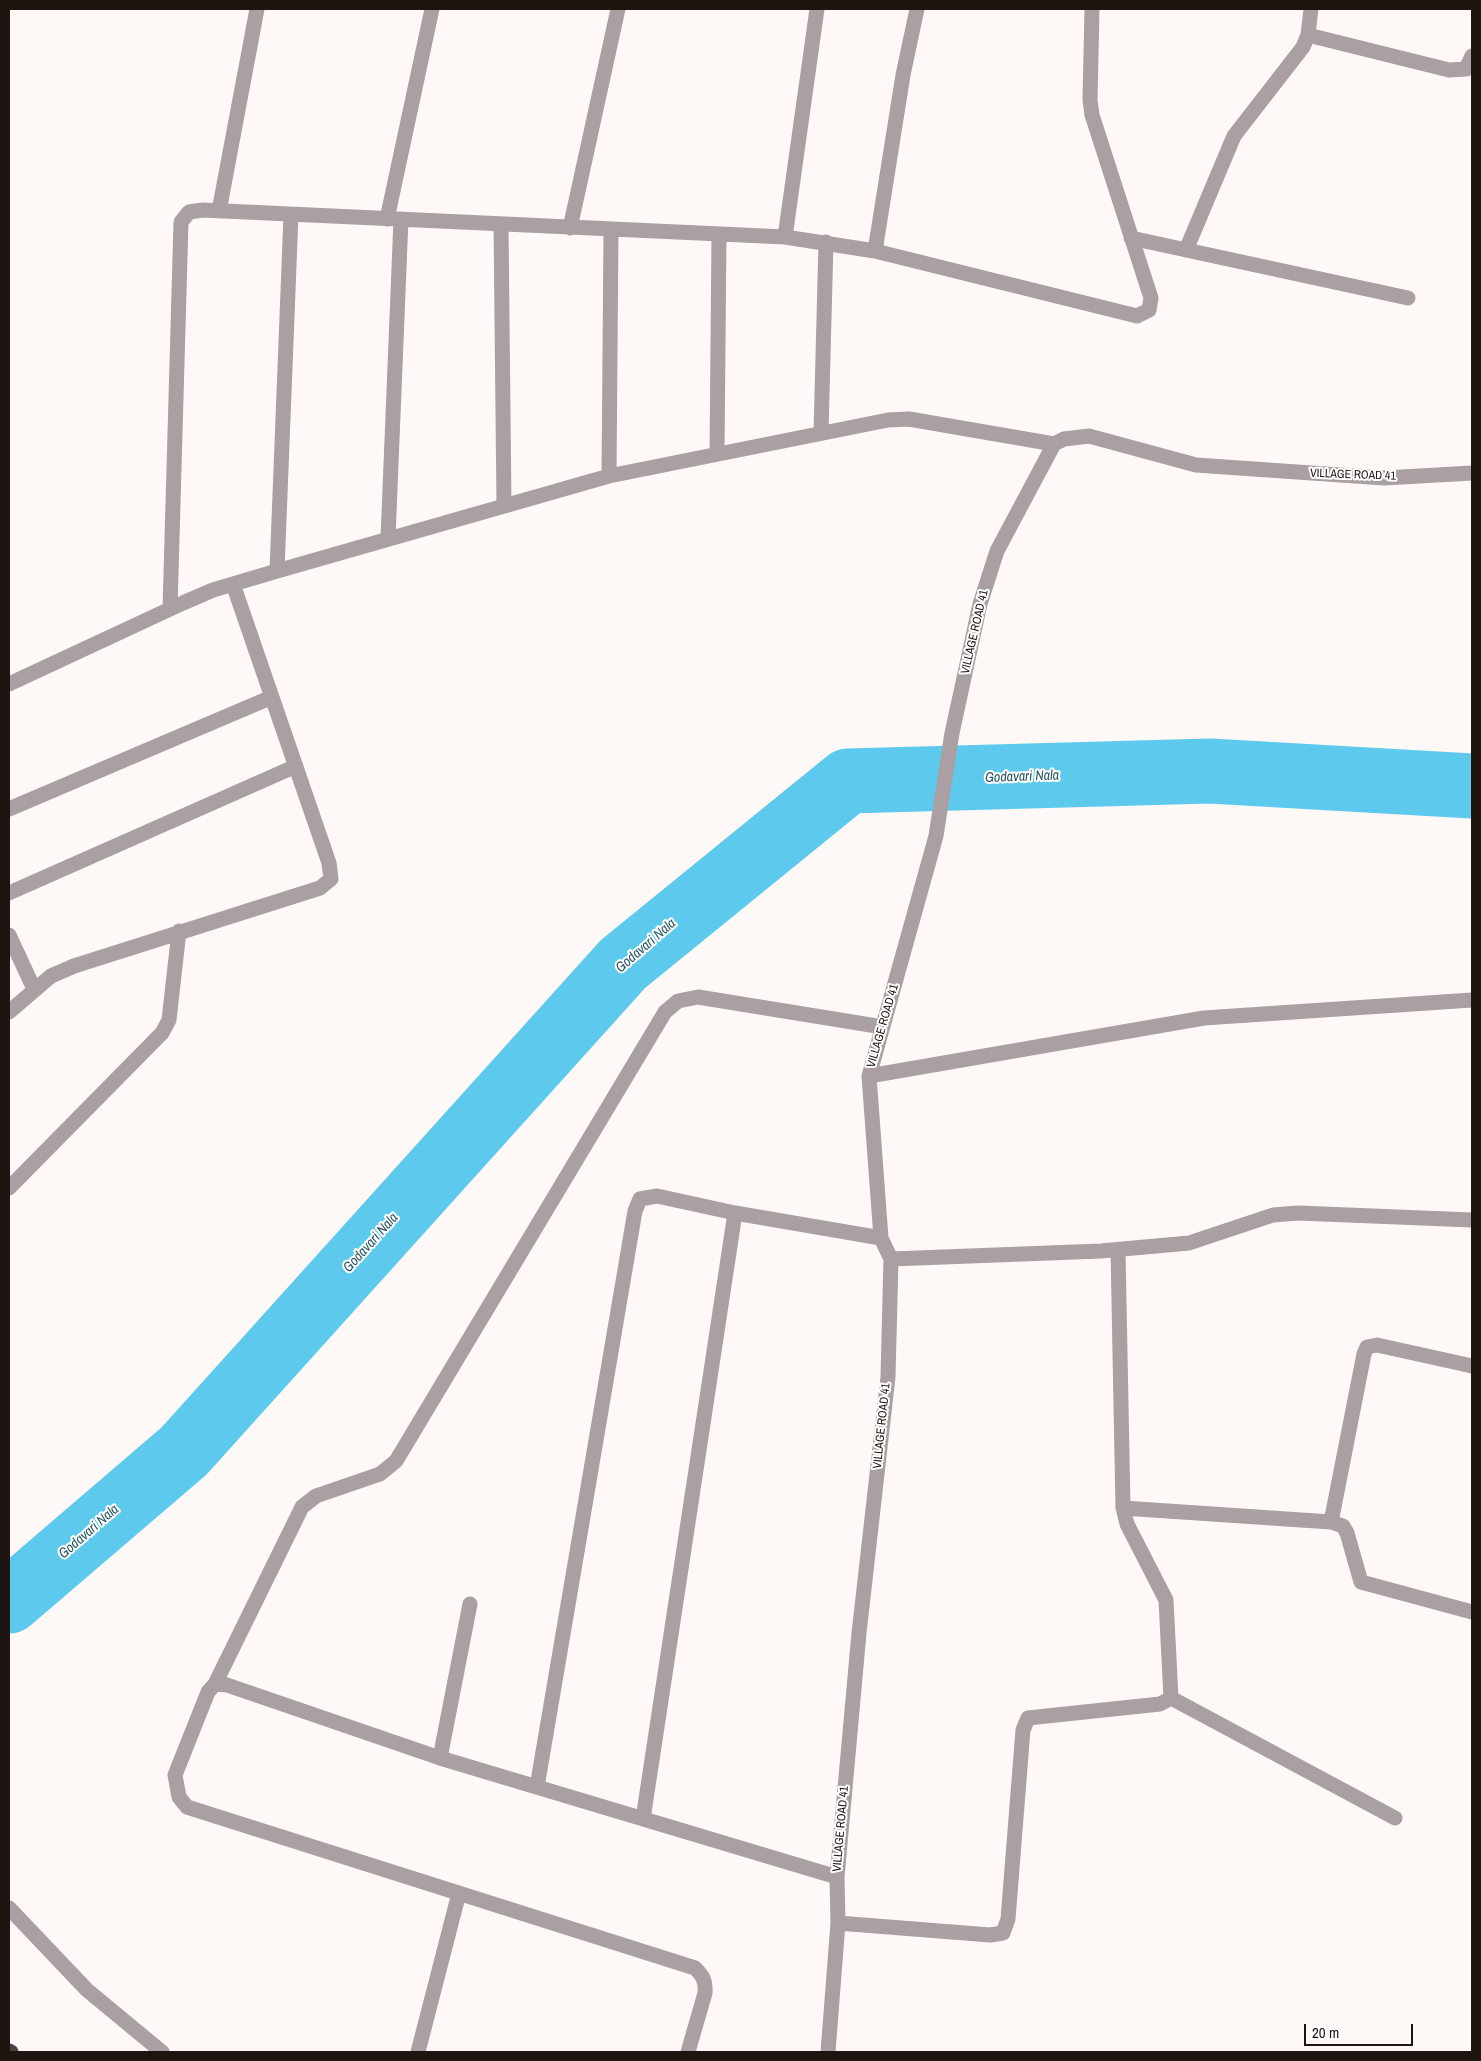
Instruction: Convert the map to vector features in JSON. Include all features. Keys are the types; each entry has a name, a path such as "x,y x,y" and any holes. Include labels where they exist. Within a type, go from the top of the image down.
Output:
{"street":[{"path":"219,211 257,9"},
{"path":"388,538 394,219 432,9"},
{"path":"570,228 618,9"},
{"path":"785,237 817,9"},
{"path":"875,251 902,75 917,9"},
{"path":"170,609 181,222 189,212 219,211 291,214 785,237 875,251 1137,316 1149,310 1151,298 1092,115 1092,9"},
{"path":"1186,250 1234,136 1303,47 1308,35 1311,9"},
{"path":"1308,35 1449,70 1466,69 1472,56"},
{"path":"277,571 291,214"},
{"path":"501,225 504,506"},
{"path":"609,476 611,230"},
{"path":"717,454 719,235"},
{"path":"1131,238 1408,298"},
{"path":"821,433 826,242"},
{"path":"9,684 170,609 233,584 609,476 872,422 909,419 1054,444"},
{"name":"VILLAGE ROAD 41","path":"828,2052 838,1923 837,1877 859,1633 888,1377 891,1259 881,1238 869,1076 936,836 952,733 980,604 997,551 1054,444 1064,439 1089,436 1196,465 1384,478 1472,473"},
{"path":"9,1012 51,976 74,966 179,931 320,888 331,880 329,863 233,584"},
{"path":"9,809 272,697"},
{"path":"9,893 296,766"},
{"path":"9,1188 162,1033 169,1020 179,931"},
{"path":"9,935 34,989"},
{"path":"688,2052 706,1984 702,1975 695,1968 187,1807 179,1797 175,1775 208,1692 215,1684 302,1507 316,1496 380,1474 396,1461 665,1012 678,1001 698,997 883,1027"},
{"path":"869,1076 1204,1018 1472,1000"},
{"path":"537,1787 635,1211 640,1199 657,1196 735,1213 881,1238"},
{"path":"891,1259 1118,1250 1189,1243 1272,1215 1298,1212 1472,1220"},
{"path":"643,1819 735,1213"},
{"path":"1118,1250 1123,1508 1127,1524 1166,1600 1171,1698"},
{"path":"1331,1522 1364,1354 1367,1347 1377,1345 1472,1366"},
{"path":"1123,1508 1331,1522 1343,1526 1347,1533 1361,1582 1472,1612"},
{"path":"440,1758 470,1604"},
{"path":"215,1684 227,1685 440,1758 837,1877"},
{"path":"1171,1698 1395,1818"},
{"path":"838,1923 990,1935 1003,1933 1008,1919 1023,1730 1028,1718 1160,1704 1171,1698"},
{"path":"418,2052 459,1893"},
{"path":"9,1908 87,1990 162,2052"}],"waterway":[{"name":"Godavari Nala","path":"9,1601 184,1451 623,964 848,781 1210,771 1472,786"}]}
